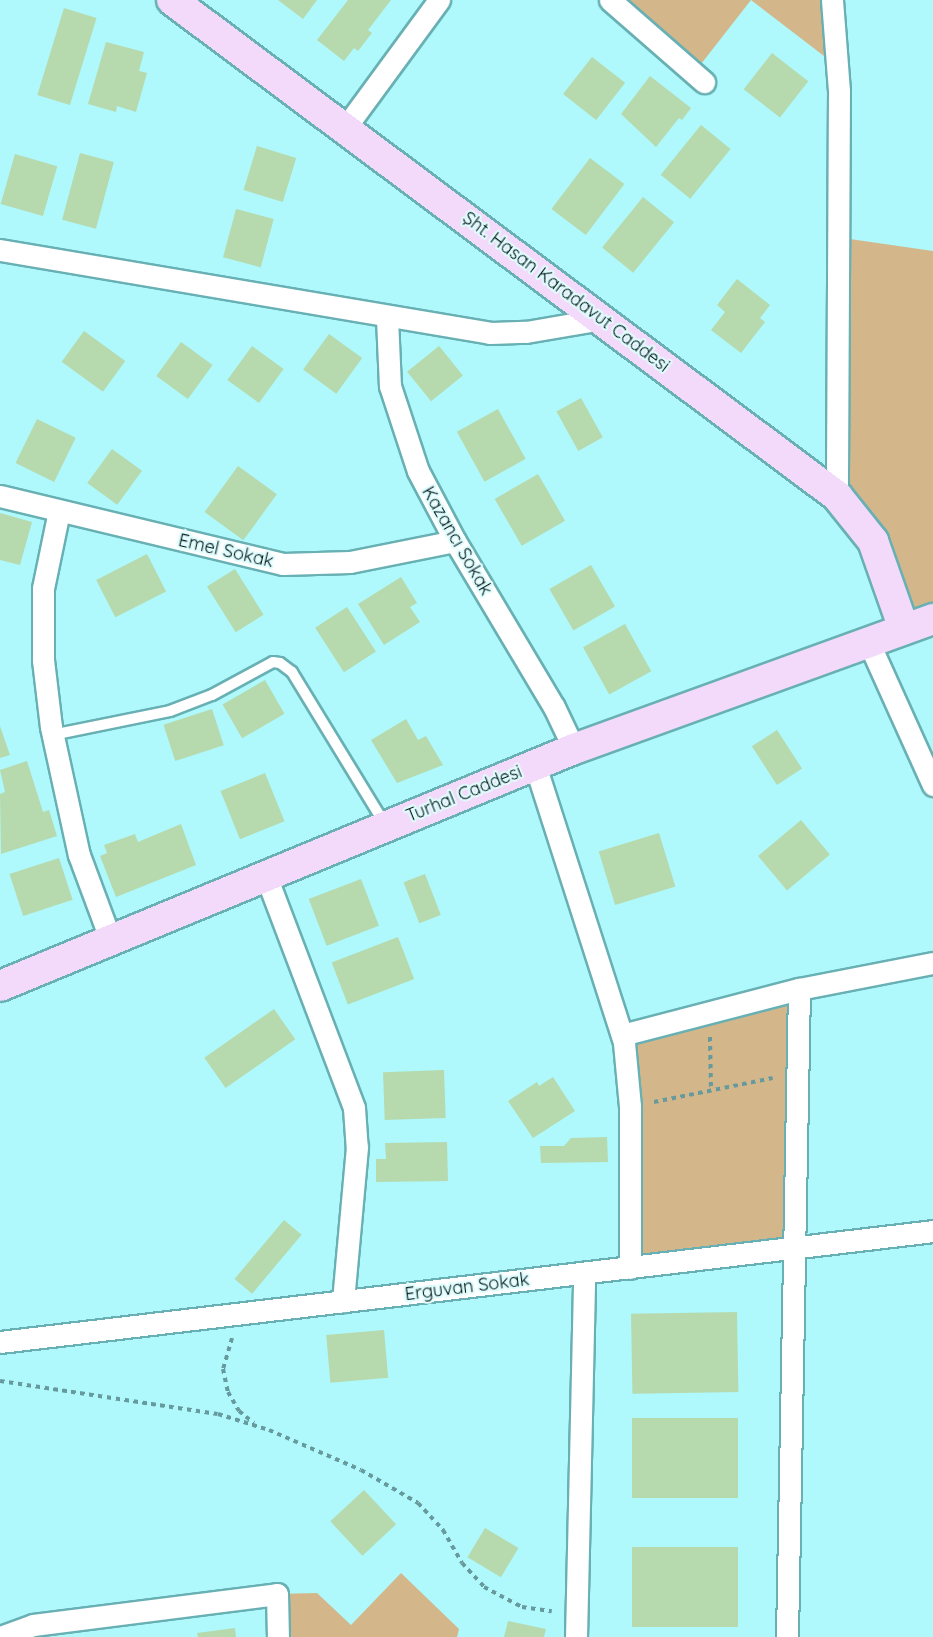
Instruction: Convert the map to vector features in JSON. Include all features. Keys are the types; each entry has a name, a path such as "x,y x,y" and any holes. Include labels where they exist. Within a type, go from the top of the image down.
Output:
{"street":[{"name":"Şht. Hasan Karadavut Caddesi","path":"172,0 837,496 873,541 904,629"},
{"path":"345,128 439,0"},
{"path":"610,0 704,82"},
{"path":"832,0 839,92 837,496"},
{"path":"0,250 387,318 489,333 526,332 601,319"},
{"name":"Kazancı Sokak","path":"387,318 387,360 395,410 418,471 455,541 528,662 574,749"},
{"name":"Emel Sokak","path":"0,496 283,564 350,562 455,541"},
{"path":"59,511 43,597 43,660 52,735 79,855 111,940"},
{"name":"Turhal Caddesi","path":"1,983 574,749 933,619"},
{"path":"868,641 933,784"},
{"path":"535,765 622,1035 630,1106 630,1268"},
{"path":"266,876 354,1108 357,1147 343,1301"},
{"path":"622,1035 799,989 933,963"},
{"path":"787,1637 799,989"},
{"name":"Erguvan Sokak","path":"0,1342 933,1231"},
{"path":"576,1637 584,1273"},
{"path":"0,1636 33,1625 277,1594 278,1637"}],"lane":[{"path":"52,735 170,711 212,695 273,662 280,663 292,672 387,826"}],"path":[{"path":"710,1012 711,1090"},
{"path":"630,1106 797,1073"},
{"path":"255,1311 238,1327 226,1347 223,1369 228,1392 239,1411 256,1426"},
{"path":"0,1381 218,1414 256,1426 361,1470 418,1503 443,1530 462,1563 484,1587 522,1607 577,1614"}],"shaded area":[{"path":"610,0 751,0 694,73"},
{"path":"751,0 832,0 837,66"},
{"path":"836,237 933,251 933,619 904,629 837,496"},
{"path":"799,989 794,1248 630,1268 622,1035"},
{"path":"401,1573 459,1629 457,1637 278,1637 277,1594 317,1593 351,1625"}],"building":[{"path":"278,0 317,0 303,19"},
{"path":"348,0 391,0 368,30 372,33 358,51 354,48 344,61 317,40"},
{"path":"64,8 97,18 70,105 37,95"},
{"path":"106,42 144,52 139,71 147,73 136,112 117,106 116,112 88,104"},
{"path":"772,53 808,81 780,118 744,89"},
{"path":"592,57 625,83 596,120 563,94"},
{"path":"650,76 691,108 682,120 679,118 656,147 621,114"},
{"path":"701,125 731,149 690,199 661,175"},
{"path":"257,146 296,158 283,202 244,190"},
{"path":"80,153 114,162 96,229 62,220"},
{"path":"15,154 57,166 43,216 1,204"},
{"path":"590,158 624,184 586,235 551,209"},
{"path":"643,197 674,222 633,273 602,248"},
{"path":"236,209 274,219 261,267 223,257"},
{"path":"737,279 770,305 760,318 765,322 741,353 711,330 725,312 717,305"},
{"path":"84,331 125,361 103,392 62,362"},
{"path":"329,334 362,358 336,394 303,370"},
{"path":"181,342 213,365 188,399 156,376"},
{"path":"252,346 284,369 259,403 227,380"},
{"path":"439,346 463,376 431,401 407,372"},
{"path":"581,398 603,437 578,451 557,412"},
{"path":"498,409 526,459 485,482 457,432"},
{"path":"37,419 76,438 54,482 16,463"},
{"path":"112,449 142,471 117,505 87,483"},
{"path":"238,466 277,494 243,540 204,512"},
{"path":"538,474 565,521 522,546 495,499"},
{"path":"0,513 32,522 20,565 0,560"},
{"path":"147,554 166,591 115,617 96,580"},
{"path":"591,565 615,607 573,631 549,589"},
{"path":"235,569 264,615 236,632 207,586"},
{"path":"401,577 417,603 410,607 420,622 384,645 358,604"},
{"path":"347,607 376,651 344,672 315,628"},
{"path":"625,624 651,671 609,695 583,647"},
{"path":"265,680 284,714 242,738 223,704"},
{"path":"212,709 224,745 175,761 163,725"},
{"path":"406,719 418,740 426,736 443,765 397,783 371,740"},
{"path":"0,726 10,755 0,758"},
{"path":"777,730 802,769 777,785 752,746"},
{"path":"27,761 43,812 49,810 57,836 1,854 0,794 5,792 0,770"},
{"path":"265,773 284,821 240,839 220,791"},
{"path":"801,820 830,854 787,890 758,856"},
{"path":"181,824 196,865 116,897 100,856 107,853 104,845 135,834 138,842"},
{"path":"659,833 675,887 615,905 599,851"},
{"path":"59,858 73,900 23,916 10,874"},
{"path":"425,874 441,915 419,923 404,882"},
{"path":"361,879 379,926 327,946 309,899"},
{"path":"398,937 414,979 348,1004 332,962"},
{"path":"274,1009 295,1039 226,1088 204,1058"},
{"path":"444,1070 446,1118 385,1120 383,1072"},
{"path":"553,1077 575,1111 533,1138 508,1101 537,1082 539,1086"},
{"path":"607,1137 608,1162 541,1163 540,1146 564,1146 571,1138"},
{"path":"447,1142 448,1181 376,1182 376,1159 386,1159 385,1143"},
{"path":"284,1220 302,1235 252,1294 235,1279"},
{"path":"737,1312 738,1392 632,1394 631,1314"},
{"path":"384,1330 388,1378 330,1383 326,1335"},
{"path":"632,1418 738,1418 738,1498 632,1498"},
{"path":"364,1490 396,1524 362,1556 330,1521"},
{"path":"485,1528 518,1548 501,1577 467,1557"},
{"path":"632,1547 738,1547 738,1627 632,1627"},
{"path":"508,1621 546,1629 544,1637 504,1637"},
{"path":"235,1628 236,1637 198,1637 197,1633"}]}
